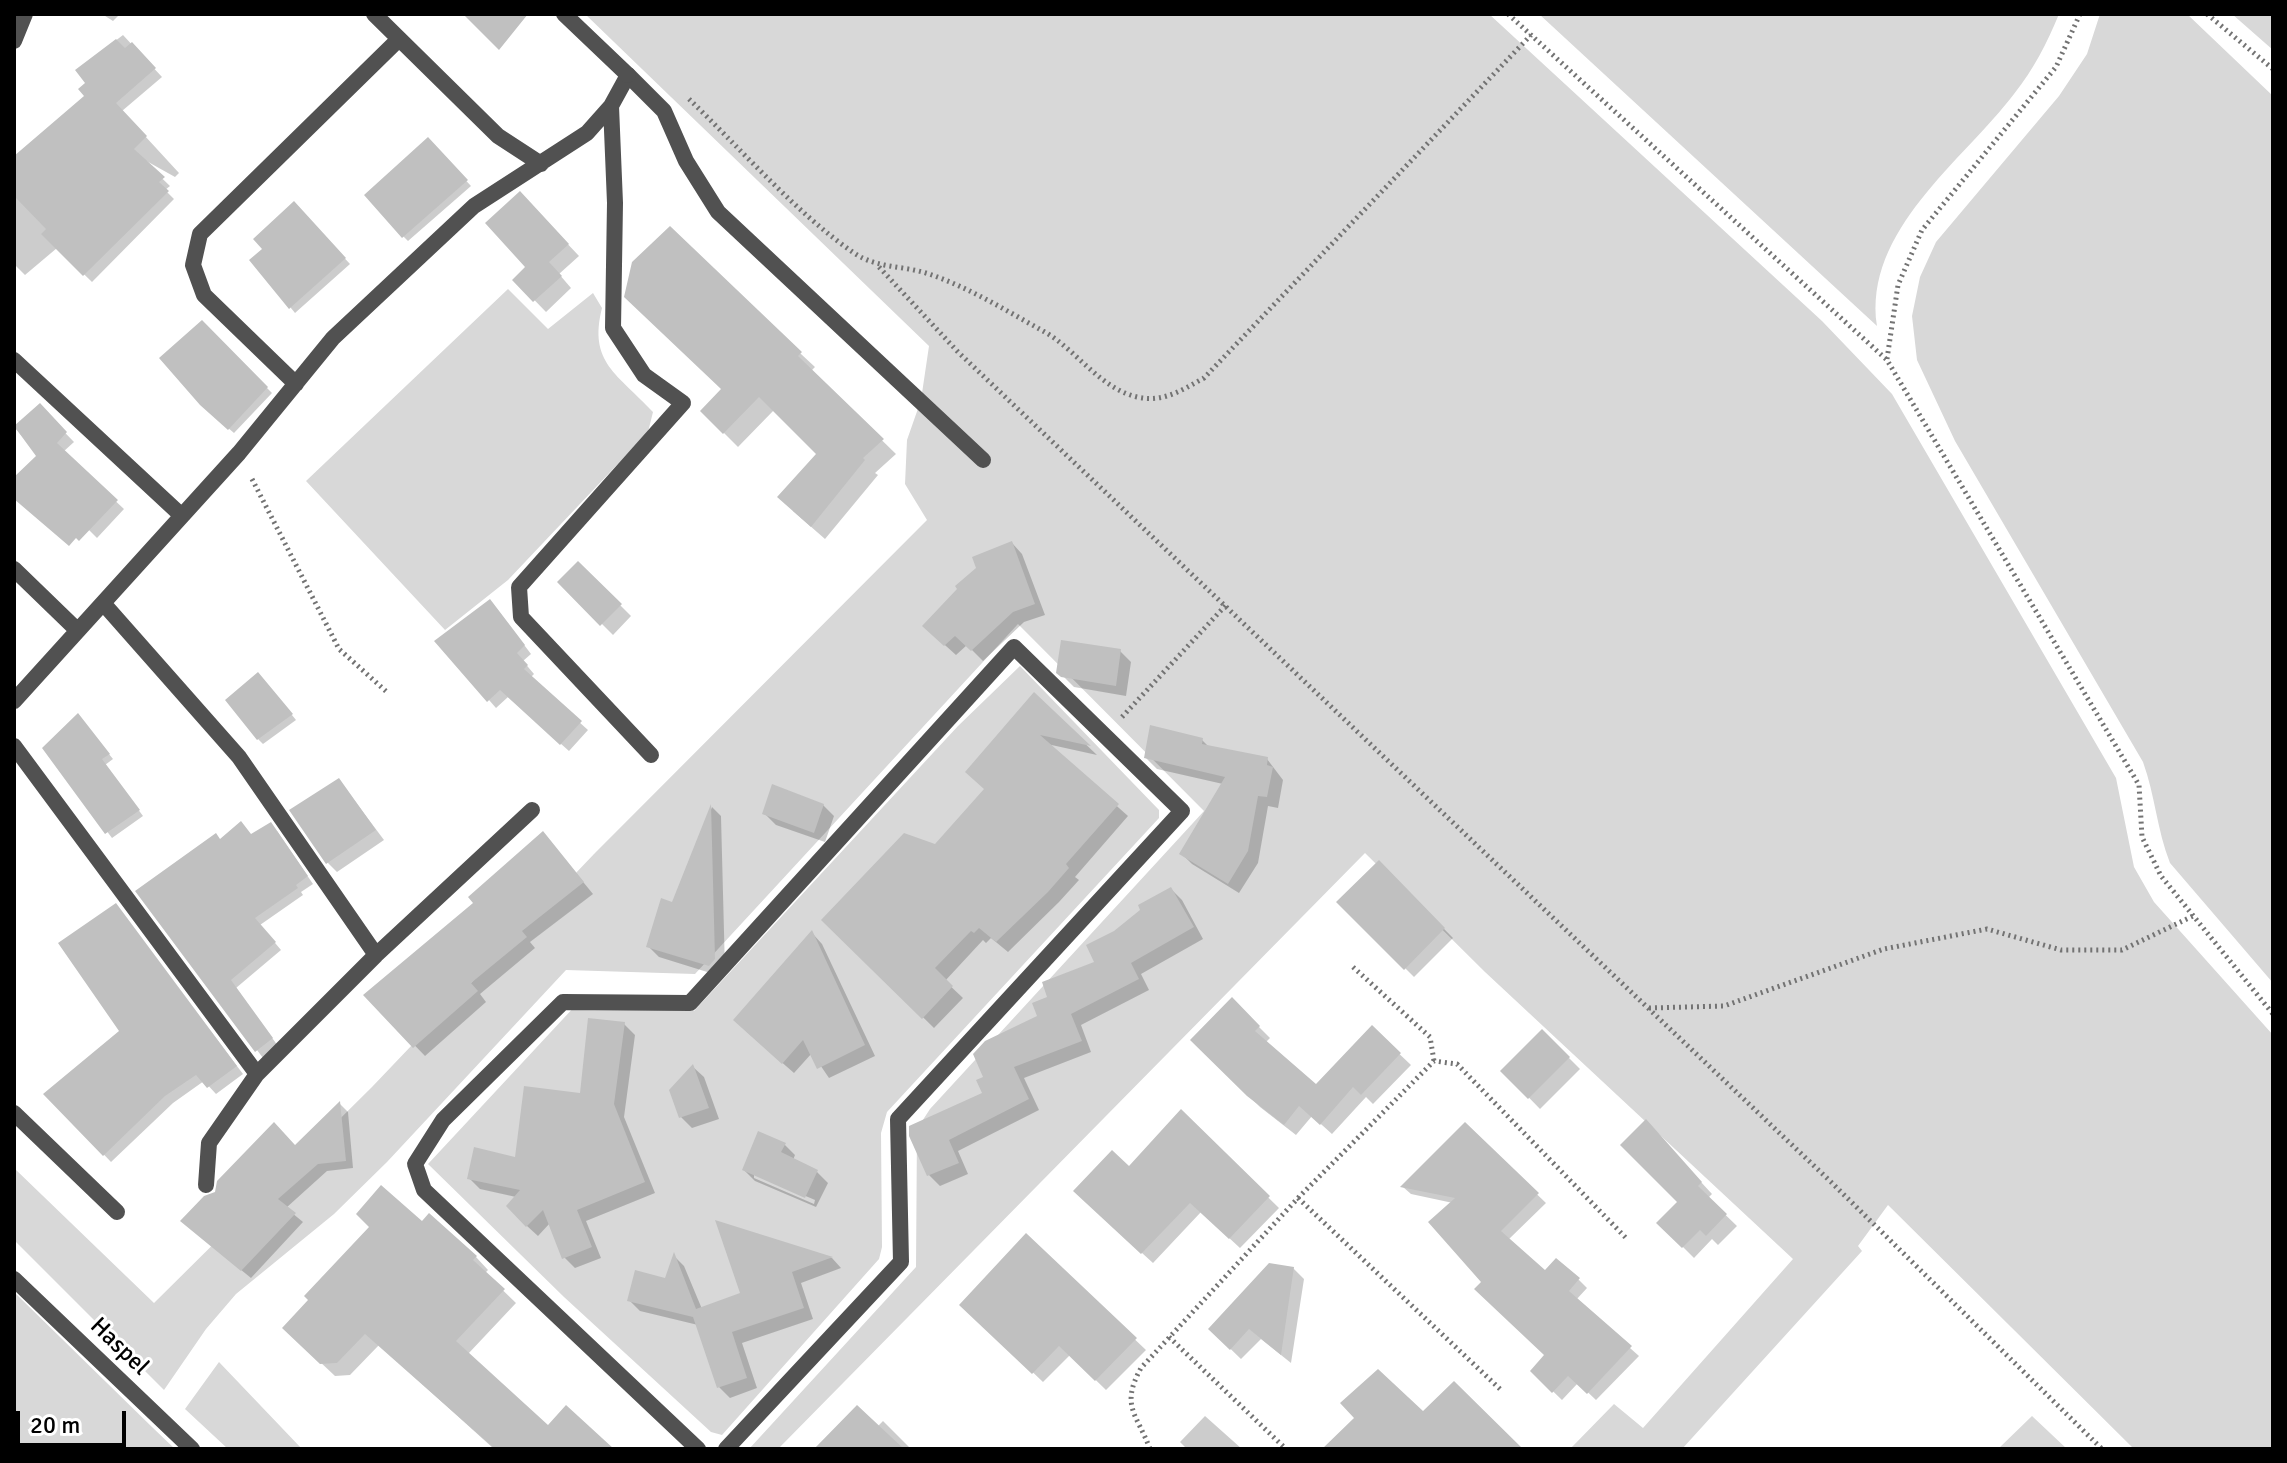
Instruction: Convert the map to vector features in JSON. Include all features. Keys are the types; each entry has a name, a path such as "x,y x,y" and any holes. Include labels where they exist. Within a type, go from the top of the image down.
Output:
{"street":[{"path":"14,41 25,14"},
{"path":"374,14 498,136 541,164"},
{"path":"564,14 664,111 686,161 718,212 983,460"},
{"path":"296,384 204,295 193,265 200,234 399,39"},
{"path":"14,701 239,453 333,338 474,206 587,133 611,106 628,75"},
{"path":"611,106 615,203 613,328 644,375 683,403 519,587 521,617 651,755"},
{"path":"14,360 182,516"},
{"path":"14,569 77,630"},
{"path":"103,603 239,757 376,955"},
{"path":"698,1449 424,1190 415,1164 443,1120 563,1002 690,1003 1014,647 1182,811 898,1119 901,1262 726,1449"},
{"path":"14,746 257,1074"},
{"path":"206,1185 209,1143 257,1074 376,955 532,810"},
{"path":"14,1113 117,1212"},
{"name":"Haspel","path":"14,1279 192,1449"}],"path":[{"path":"1508,14 1887,360 2139,785 2142,837 2161,876 2273,1014"},
{"path":"1887,360 1898,285 1922,230 2056,67 2080,14"},
{"path":"2207,14 2273,69"},
{"path":"879,267 927,273 1047,333 1115,388 1137,397 1168,398 1204,378 1531,35"},
{"path":"682,92 817,223 853,252 879,267 958,352 1648,1008 2102,1449"},
{"path":"239,453 339,649 388,693"},
{"path":"1105,735 1226,605"},
{"path":"1648,1008 1724,1006 1884,949 1987,929 2061,950 2122,950 2193,916"},
{"path":"1353,967 1430,1037 1434,1061"},
{"path":"1150,1449 1130,1410 1131,1386 1141,1368 1298,1198 1434,1061"},
{"path":"1434,1061 1457,1064 1627,1239"},
{"path":"1298,1198 1501,1390"},
{"path":"1169,1337 1286,1449"}],"shaded area":[{"path":"585,14 1489,14 1822,321 1892,394 2116,778 2134,867 2154,902 2273,1035 2273,1449 2134,1449 1888,1205 1858,1246 1862,1251 1682,1449 1570,1449 1614,1404 1643,1428 1793,1259 1485,972 1365,853 778,1449 749,1449 916,1267 917,1129 930,1109 1204,811 1018,624 695,974 566,970 387,1162 334,1214 236,1294 206,1329 164,1390 14,1240 14,1168 154,1303 372,1087 594,854 927,520 905,484 907,440 921,400 929,346"},
{"path":"1539,14 2059,14 2040,56 2021,85 1921,200 1901,229 1885,259 1877,292 1877,326"},
{"path":"2100,14 2187,14 2273,96 2273,983 2170,863 2143,762 1955,441 1917,360 1912,316 1920,277 1936,242 2059,96 2087,54"},
{"path":"2232,14 2273,14 2273,50"},
{"path":"508,289 548,329 593,293 602,308 599,342 603,355 618,377 653,412 648,432 508,580 445,630 306,481"},
{"path":"1020,666 1159,810 1159,818 887,1112 881,1133 882,1247 879,1259 722,1435 711,1432 564,1297 428,1164 576,1005 694,1011 958,726"},
{"path":"14,1292 152,1427 175,1449 14,1449"},
{"path":"219,1362 302,1449 228,1449 185,1409"},
{"path":"2032,1416 2067,1449 1998,1449"}],"building":[{"path":"463,14 528,14 499,50"},
{"path":"116,39 125,48 132,42 156,68 116,103 147,136 134,149 165,177 159,182 169,191 83,276 41,234 46,229 14,196 14,156 84,96 78,89 85,83 75,70"},
{"path":"428,137 468,180 402,238 364,195"},
{"path":"520,191 569,244 549,262 562,276 533,302 512,280 525,267 485,223"},
{"path":"294,201 346,258 289,309 249,260 262,249 253,239"},
{"path":"670,226 802,352 798,356 884,439 863,458 865,460 811,527 777,497 816,454 759,397 723,434 700,411 721,389 624,297 632,262"},
{"path":"202,320 268,387 228,430 200,405 159,358"},
{"path":"40,403 67,432 57,443 118,500 79,541 76,538 69,546 14,499 14,477 36,456 14,426"},
{"path":"1012,541 1035,604 1013,612 971,651 955,636 944,646 922,626 957,589 955,586 976,568 972,557"},
{"path":"578,561 622,604 600,626 557,582"},
{"path":"490,599 525,645 517,653 528,665 524,669 582,721 560,745 500,690 487,702 434,641"},
{"path":"1061,640 1121,649 1116,686 1061,677 1056,673"},
{"path":"258,672 293,714 257,740 225,700"},
{"path":"1034,692 1091,746 1040,735 1119,804 1066,864 1069,868 1048,892 996,942 979,928 974,933 971,931 935,968 953,986 922,1019 821,920 904,833 935,844 984,789 965,772"},
{"path":"78,713 110,754 102,759 140,810 105,834 42,748"},
{"path":"1150,725 1203,738 1202,744 1268,757 1267,765 1273,767 1267,797 1258,796 1248,851 1228,884 1179,854 1225,777 1144,758"},
{"path":"339,778 376,830 326,864 289,810"},
{"path":"772,784 824,804 814,833 762,814"},
{"path":"711,804 715,959 709,966 646,947 661,898 672,902"},
{"path":"241,821 251,834 271,822 308,876 296,885 298,888 255,918 276,942 231,980 273,1038 255,1052 135,891 216,833 220,839"},
{"path":"543,831 584,882 522,931 527,937 471,983 478,991 413,1048 363,995 473,903 468,897"},
{"path":"1379,860 1445,928 1404,970 1336,902"},
{"path":"1171,887 1194,927 1131,963 1139,979 1071,1014 1082,1041 1014,1067 1029,1099 949,1140 959,1163 927,1176 909,1136 909,1126 982,1093 976,1080 983,1077 973,1054 985,1041 1037,1016 1032,1003 1047,997 1042,982 1094,962 1086,945 1114,931 1140,910 1138,905"},
{"path":"116,903 237,1066 207,1088 196,1075 165,1096 103,1156 43,1094 119,1031 58,943"},
{"path":"812,930 865,1045 817,1069 803,1040 782,1064 733,1020"},
{"path":"1232,997 1260,1026 1255,1031 1316,1084 1372,1025 1401,1053 1361,1095 1353,1087 1320,1125 1299,1106 1284,1125 1247,1096 1190,1040"},
{"path":"588,1018 625,1022 614,1104 645,1182 577,1210 592,1247 562,1259 543,1210 526,1227 506,1206 520,1190 467,1179 474,1147 515,1157 524,1086 580,1093"},
{"path":"1542,1029 1570,1057 1528,1099 1500,1071"},
{"path":"693,1064 709,1108 679,1118 669,1090"},
{"path":"340,1101 346,1161 318,1164 278,1199 296,1213 241,1271 180,1221 204,1196 215,1192 217,1181 274,1122 295,1145"},
{"path":"1181,1109 1270,1196 1229,1239 1190,1203 1141,1254 1073,1191 1112,1150 1129,1166"},
{"path":"1646,1119 1702,1182 1698,1186 1727,1214 1706,1236 1700,1230 1682,1248 1656,1223 1677,1202 1620,1145"},
{"path":"1465,1122 1539,1193 1501,1231 1545,1270 1556,1258 1580,1278 1569,1291 1632,1346 1587,1394 1568,1376 1552,1393 1530,1371 1544,1355 1474,1289 1481,1282 1428,1222 1455,1198 1400,1187"},
{"path":"758,1131 786,1143 781,1152 818,1170 805,1198 742,1170"},
{"path":"381,1185 422,1221 429,1213 477,1256 473,1260 505,1289 456,1341 548,1425 566,1405 614,1449 495,1449 365,1334 337,1363 320,1364 282,1328 308,1300 304,1296 369,1227 356,1214"},
{"path":"715,1220 833,1257 792,1272 804,1308 732,1332 747,1378 717,1388 693,1317 627,1301 635,1270 665,1278 674,1252 696,1309 740,1293"},
{"path":"1026,1233 1137,1338 1095,1381 1059,1346 1032,1374 959,1305"},
{"path":"1269,1263 1294,1267 1281,1355 1249,1329 1230,1350 1208,1329"},
{"path":"1378,1369 1423,1411 1454,1381 1523,1449 1322,1449 1354,1418 1340,1403"},
{"path":"857,1405 904,1449 814,1449"}]}
